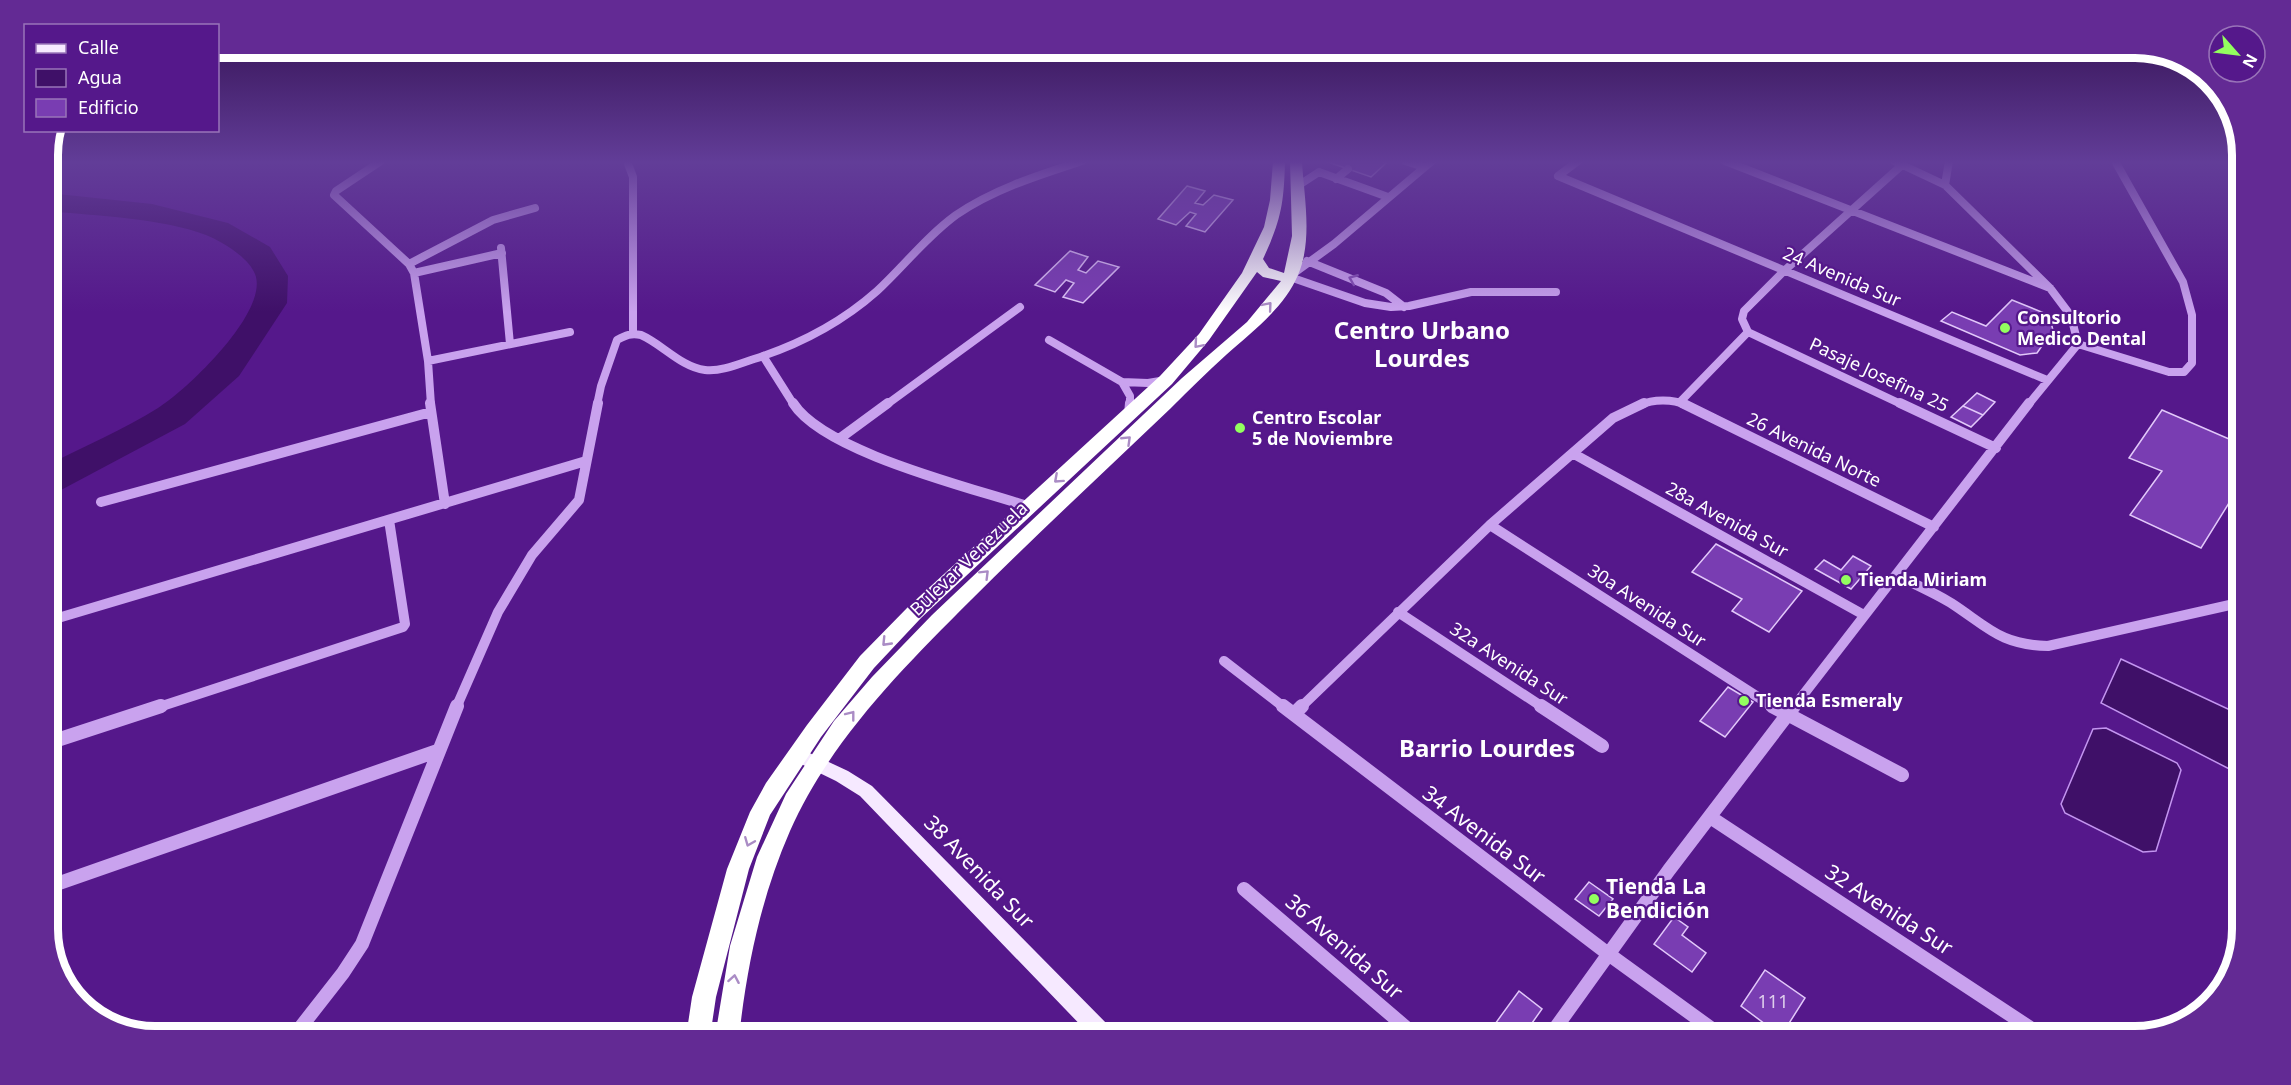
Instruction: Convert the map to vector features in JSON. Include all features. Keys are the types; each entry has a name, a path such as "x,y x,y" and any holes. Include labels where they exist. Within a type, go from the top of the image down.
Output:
{"highway":[{"name":"Bulevar Venezuela","path":"700,1026 704,997 720,931 738,869 761,812 797,754 867,662 914,613 1027,507 1129,416 1166,380 1204,337 1248,273 1271,227 1274,212"},
{"name":"Bulevar Venezuela","path":"728,1026 734,979 755,895 810,760 892,667 1010,548 1252,325 1282,290 1303,259 1298,212"},
{"path":"1255,258 1263,271 1271,276 1290,276"},
{"path":"761,812 810,760 830,719 835,702"}],"main road":[{"name":"38 Avenida Sur","path":"810,760 866,791 1095,1026"}],"street":[{"path":"351,212 411,269 428,361 431,412 445,504"},
{"path":"411,269 493,220 522,212"},
{"path":"633,333 634,212"},
{"path":"302,1026 343,973 362,944 437,752 498,612 532,555 579,501 601,386 617,340 633,333 644,336 678,359 706,370 763,356 817,332 855,309 879,289 943,225 963,212"},
{"path":"1303,259 1368,212"},
{"name":"24 Avenida Sur","path":"1643,212 2047,380"},
{"path":"1294,714 1490,525 1616,415 1648,401 1680,402 1748,332 1742,319 1744,311 1849,212"},
{"path":"1855,212 2050,288"},
{"path":"1972,212 2050,288 2071,316 2078,344"},
{"path":"2078,344 2174,373 2184,372 2192,363 2192,315 2183,282 2143,212"},
{"path":"411,269 501,251 510,344"},
{"path":"1303,259 1386,293 1404,307"},
{"path":"1290,276 1382,307 1404,307 1457,294 1495,290 1556,292"},
{"path":"839,439 1020,307"},
{"path":"428,361 570,332"},
{"name":"Pasaje Josefina 25","path":"1748,332 1996,448"},
{"path":"1049,340 1122,382 1148,383 1166,380"},
{"path":"1557,1026 1607,953 1786,715 2047,380 2078,344"},
{"path":"763,356 801,416 858,451 1027,507"},
{"path":"1122,382 1130,396 1129,416"},
{"name":"26 Avenida Norte","path":"1680,402 1934,527"},
{"path":"101,502 431,412"},
{"name":"28a Avenida Sur","path":"1574,453 1864,615"},
{"path":"59,618 586,461"},
{"path":"59,739 403,627 405,624 389,520"},
{"name":"30a Avenida Sur","path":"1490,525 1786,715 1902,775"},
{"path":"1896,574 1961,610 1997,637 2024,646 2048,646 2232,604"},
{"name":"32a Avenida Sur","path":"1398,612 1602,746"},
{"name":"34 Avenida Sur","path":"1224,661 1607,953 1708,1026"},
{"path":"59,883 437,752"},
{"name":"32 Avenida Sur","path":"1710,817 2027,1026"},
{"name":"36 Avenida Sur","path":"1244,888 1404,1026"}],"water":[{"path":"2121,659 2232,711 2232,770 2101,703"},
{"path":"2106,728 2177,763 2181,770 2156,851 2143,852 2065,813 2061,804 2093,729"}],"building":[{"path":"1164,212 1223,212 1205,232 1186,226 1196,214 1190,212 1176,225 1158,219"},
{"path":"1070,251 1088,257 1078,270 1086,273 1098,261 1119,267 1083,303 1063,297 1074,283 1066,280 1055,292 1035,285"},
{"name":"Consultorio Medico Dental","path":"2012,300 2049,315 2053,330 2037,353 2020,355 1941,321 1952,312 1986,326"},
{"path":"1977,393 1995,402 1983,415 1963,406"},
{"path":"1963,406 1983,415 1971,427 1951,417"},
{"path":"2162,410 2232,440 2232,504 2229,503 2201,548 2130,515 2162,471 2129,458"},
{"path":"1716,544 1802,591 1769,632 1732,611 1742,599 1692,572"},
{"name":"Tienda Miriam","path":"1853,556 1871,566 1851,589 1815,569 1824,560 1841,570"},
{"path":"1728,687 1753,702 1725,737 1700,721"},
{"name":"Tienda La Bendición","path":"1589,882 1613,899 1599,916 1575,899"},
{"path":"1674,917 1688,927 1682,935 1706,953 1692,972 1654,944"},
{"path":"1765,970 1805,998 1787,1026 1768,1026 1741,1006"},
{"path":"1519,991 1542,1009 1530,1026 1498,1026 1495,1024"}],"waterway":[{"path":"59,475 172,416 227,368 271,303 272,276 259,254 217,229 139,212"}],"place":[{"name":"Consultorio Medico Dental","path":"2005,328"},
{"name":"Centro Escolar 5 de Noviembre","path":"1240,428"},
{"name":"Tienda Miriam","path":"1846,580"},
{"name":"Tienda Esmeraly","path":"1744,701"},
{"name":"Tienda La Bendición","path":"1594,899"}],"district":[{"name":"Centro Urbano Lourdes","path":"1422,345"},
{"name":"Barrio Lourdes","path":"1487,749"}]}
